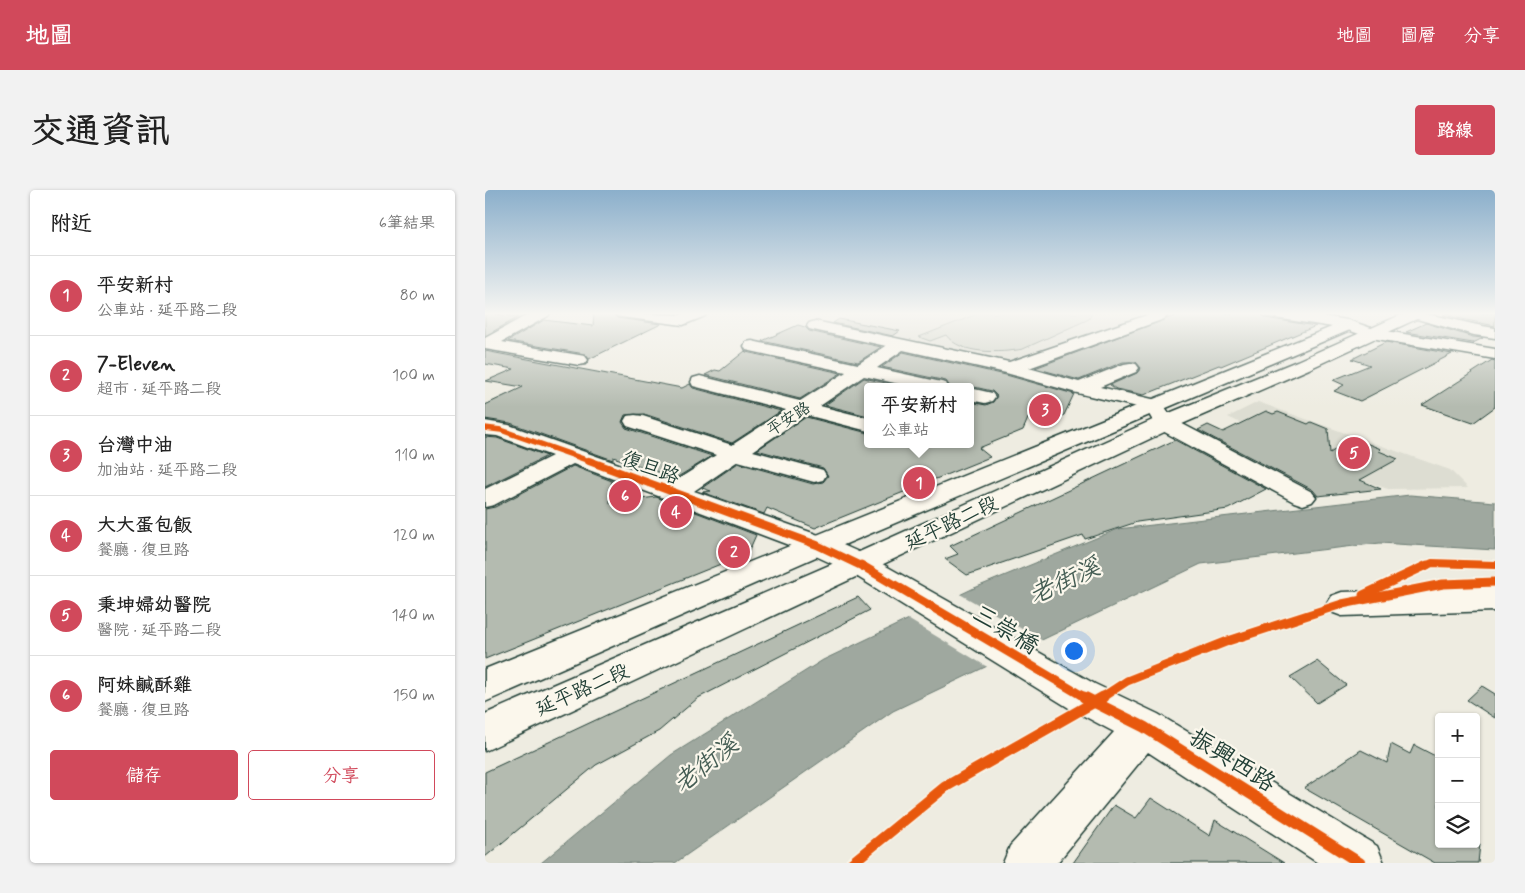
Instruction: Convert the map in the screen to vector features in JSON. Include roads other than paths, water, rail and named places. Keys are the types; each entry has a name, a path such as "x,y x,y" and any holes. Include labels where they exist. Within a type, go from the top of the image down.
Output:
{"main road":[{"path":"488,344 579,360"},
{"name":"平安路","path":"674,493 900,344"},
{"path":"903,344 1010,368 1160,414 1303,497"},
{"path":"1010,368 1078,344"},
{"name":"延平路二段","path":"485,686 817,545 1160,414 1303,366 1335,344"},
{"path":"1454,344 1495,354"},
{"path":"752,346 921,383"},
{"path":"1080,388 1130,368"},
{"path":"700,382 864,424"},
{"name":"延平路二段","path":"485,732 859,564 1160,414"},
{"path":"635,421 734,453 814,475"},
{"name":"復旦路","path":"485,428 501,430 572,455 817,545 859,564"},
{"path":"485,499 572,455"},
{"name":"三崇橋","path":"859,564 1082,696"},
{"path":"1342,604 1495,598"},
{"name":"振興西路","path":"1082,696 1144,727 1360,863"},
{"path":"1027,863 1144,727"}],"water":[{"name":"老街溪","path":"1410,495 1495,502 1495,550 1380,543 1201,564 893,711 675,863 541,863 671,755 823,660 972,589 1118,529"}],"place":[{"name":"台灣中油","path":"1045,410"},
{"name":"秉坤婦幼醫院","path":"1354,453"},
{"name":"平安新村","path":"919,483"},
{"name":"阿妹鹹酥雞","path":"625,496"},
{"name":"大大蛋包飯","path":"676,512"},
{"name":"7-Eleven","path":"734,552"}]}
